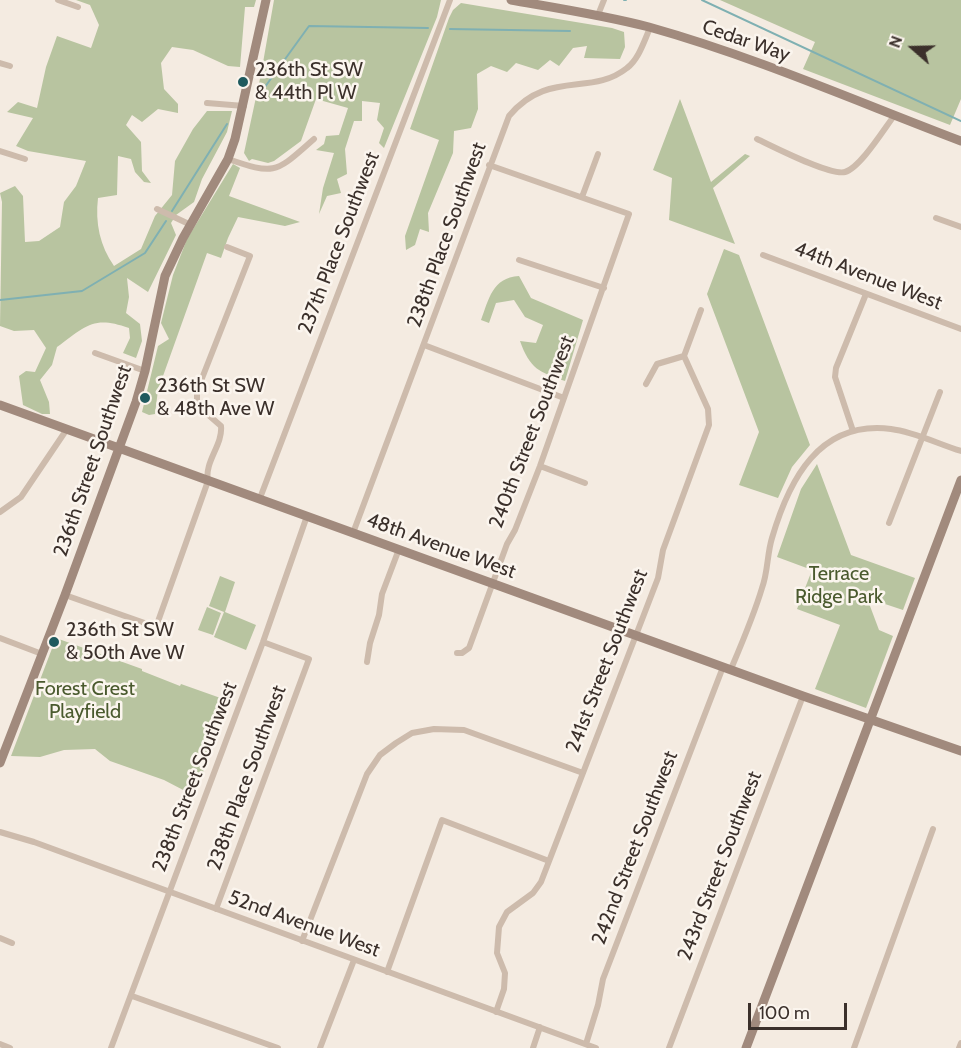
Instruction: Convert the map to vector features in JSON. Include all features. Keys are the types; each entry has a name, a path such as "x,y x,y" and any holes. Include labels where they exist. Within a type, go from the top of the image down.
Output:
{"main road":[{"name":"236th Street Southwest","path":"0,763 136,402 145,371 165,276 173,256 228,159 244,106 266,0"},
{"name":"Cedar Way","path":"511,0 598,15 724,51 961,141"},
{"name":"48th Avenue West","path":"0,405 961,751"},
{"path":"746,1048 961,480"}],"street":[{"path":"58,0 78,8"},
{"name":"237th Place Southwest","path":"260,498 450,0"},
{"path":"598,15 604,0"},
{"name":"238th Place Southwest","path":"353,533 509,116 532,95 550,87 612,78 629,67 640,52 650,28"},
{"path":"0,63 10,66"},
{"path":"207,103 244,106"},
{"path":"757,139 828,172 844,173 851,169 894,116"},
{"path":"228,159 256,169 275,170 314,139"},
{"path":"0,151 25,159"},
{"path":"489,165 582,197 598,154"},
{"name":"240th Street Southwest","path":"456,653 462,653 469,648 507,544 515,530 540,466 629,214 582,197"},
{"path":"157,209 191,225"},
{"path":"936,218 961,227"},
{"path":"65,595 156,627 208,481 207,472 222,433 221,426 197,405 197,391 250,256 228,247"},
{"name":"44th Avenue West","path":"763,255 961,329"},
{"path":"519,260 604,288"},
{"path":"866,294 836,368 835,377 853,431 891,429 961,451"},
{"path":"646,384 657,364 684,356 700,310"},
{"path":"424,345 564,398"},
{"path":"95,353 145,371"},
{"name":"241st Street Southwest","path":"496,1012 504,989 505,974 497,953 499,927 507,912 533,893 541,882 658,578 663,550 709,425 708,410 684,356"},
{"path":"889,523 940,392"},
{"path":"0,512 21,497 67,429"},
{"name":"242nd Street Southwest","path":"586,1044 603,979 727,668 762,588 771,540 795,479 816,453 834,440 853,431"},
{"path":"540,466 585,483"},
{"name":"238th Street Southwest","path":"111,1048 263,642 306,516"},
{"path":"367,662 369,643 379,615 382,594 399,549"},
{"path":"0,638 42,654"},
{"name":"238th Place Southwest","path":"216,909 309,659 263,642"},
{"name":"243rd Street Southwest","path":"669,1048 803,696"},
{"path":"302,941 367,774 380,755 412,733 434,729 464,730 583,773"},
{"path":"387,972 442,820 549,861"},
{"path":"854,1048 933,829"},
{"name":"52nd Avenue West","path":"0,832 34,842 596,1048"},
{"path":"0,938 12,943"},
{"path":"320,1048 354,960"},
{"path":"132,996 278,1048"},
{"path":"533,1048 540,1027"},
{"path":"959,1048 961,1043"},
{"path":"0,1044 10,1048"}],"green space":[{"path":"76,0 256,0 254,7 245,7 240,67 228,66 193,50 172,47 161,63 164,89 178,104 178,113 158,109 142,122 132,115 126,125 141,142 142,171 151,183 144,182 135,172 131,159 118,156 117,195 98,198 97,207 102,242 114,266 141,249 155,216 172,195 175,161 193,129 207,111 232,111 227,132 202,179 194,202 176,215 171,223 176,235 148,292 127,278 129,297 126,313 140,324 142,341 136,358 123,353 130,338 129,328 117,324 98,323 83,328 57,347 52,365 40,380 49,402 50,414 42,414 23,405 19,376 26,371 35,372 46,348 34,330 14,331 0,326 2,202 0,193 15,186 23,196 25,242 39,241 60,227 64,202 76,186 86,161 28,151 16,146 33,118 7,112 18,102 37,108 46,67 57,36 91,48 99,25 90,5"},
{"path":"274,0 441,0 437,17 384,148 379,143 384,128 377,120 380,103 362,101 362,121 354,121 345,149 347,174 337,179 341,193 327,196 319,214 323,188 334,153 316,150 324,144 326,136 339,135 348,108 316,99 301,141 268,163 252,159 249,161 244,153"},
{"path":"720,0 961,0 961,99 950,125 803,69 815,42"},
{"path":"461,3 612,28 624,32 625,47 620,59 584,58 587,46 573,48 559,66 550,60 538,70 516,63 507,72 491,66 477,74 478,109 471,128 454,131 453,153 428,213 429,232 420,229 415,245 406,250 405,236 439,140 410,129 449,18 453,10"},
{"path":"680,99 711,182 745,154 750,156 713,188 735,244 669,220 672,178 653,170"},
{"path":"233,164 240,168 229,196 300,222 285,226 238,217 221,258 207,253 158,390 155,414 149,415 142,412 158,346 169,339 161,323 173,275 187,239"},
{"path":"724,249 739,255 810,445 792,467 778,498 739,485 759,432 707,294"},
{"path":"519,276 531,298 583,320 565,381 542,372 528,358 520,341 536,343 543,325 525,317 514,300 496,303 489,323 481,320 489,297 497,285"},
{"name":"Terrace Ridge Park","path":"817,464 851,555 915,578 903,610 867,598 879,630 893,636 866,708 815,689 840,625 797,609 812,570 777,557 801,489"},
{"path":"220,576 235,582 225,612 256,625 246,650 214,637 224,612 209,606"},
{"path":"207,607 221,613 213,635 198,630"},
{"name":"Forest Crest Playfield","path":"56,638 142,669 142,671 180,686 181,684 229,701 197,789 187,792 164,780 110,761 95,749 64,750 40,757 11,756"}],"waterway":[{"path":"702,0 961,121"},
{"path":"262,91 309,26 428,28"},
{"path":"450,29 570,31"},
{"path":"172,211 227,124"},
{"path":"0,300 82,291 145,253 166,221"}],"place":[{"name":"236th St SW & 44th Pl W","path":"243,82"},
{"name":"236th St SW & 48th Ave W","path":"145,398"},
{"name":"236th St SW & 50th Ave W","path":"54,642"}]}
